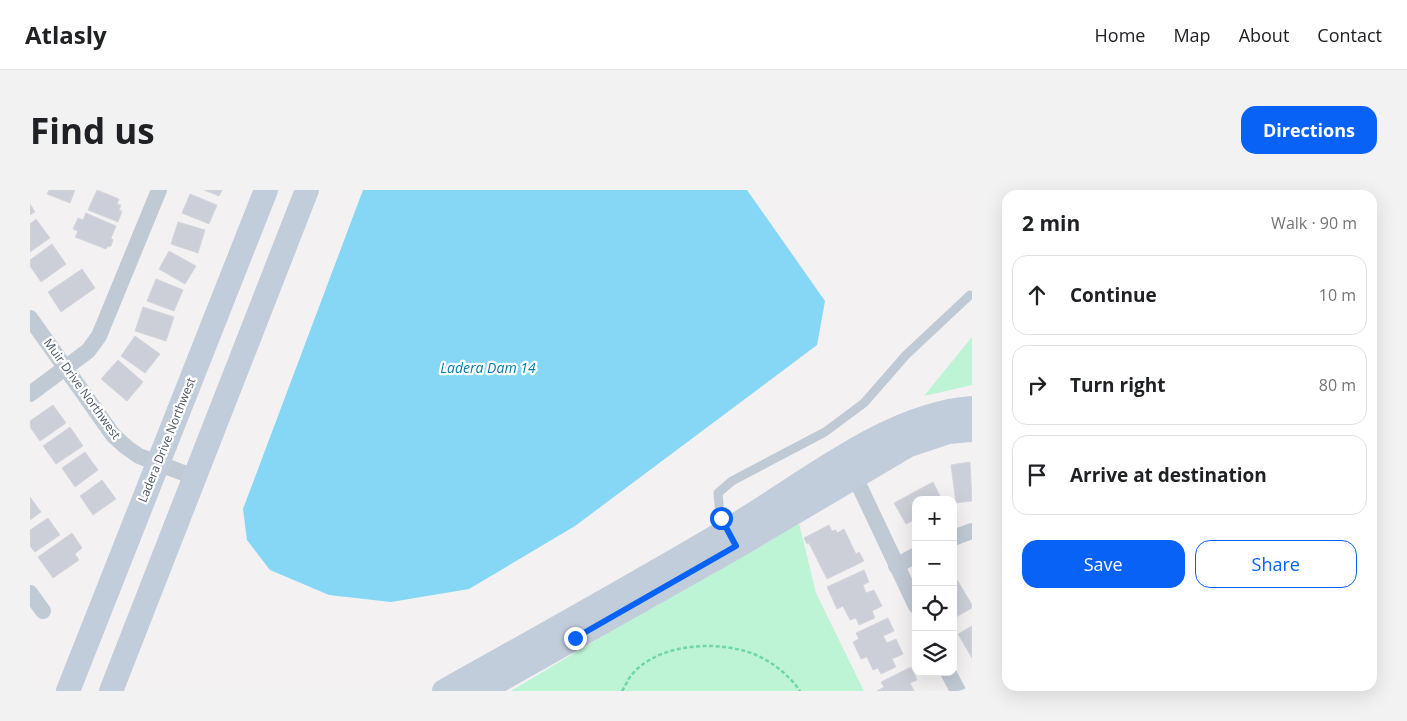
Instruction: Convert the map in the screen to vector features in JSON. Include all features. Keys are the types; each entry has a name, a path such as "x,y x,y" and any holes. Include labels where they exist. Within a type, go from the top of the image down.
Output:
{"street":[{"path":"30,394 88,351 99,336 160,190"},
{"name":"Ladera Drive Northwest","path":"68,691 266,190"},
{"path":"111,691 307,190"},
{"name":"Muir Drive Northwest","path":"30,318 113,434 126,447 139,456 194,477"},
{"path":"481,691 731,539 808,478 897,428 927,416 960,408 972,408"},
{"path":"444,691 731,539 855,477 909,445 948,432 972,430"},
{"path":"855,477 912,598"},
{"path":"957,537 972,531"},
{"path":"896,566 912,557"},
{"path":"30,593 43,611"},
{"path":"950,676 958,691"}],"lane":[{"path":"731,539 720,515 718,493 732,481 825,432 864,402 906,355 970,295"}],"path":[{"path":"622,691 631,676 650,660 676,648 706,646 741,650 765,660 792,680 800,691"}],"green space":[{"path":"972,337 972,385 924,396"},
{"path":"798,519 816,593 864,691 511,691"}],"water":[{"name":"Ladera Dam 14","path":"363,190 747,190 825,301 817,345 575,526 469,589 391,602 329,595 270,570 247,540 243,509"}],"building":[{"path":"49,190 75,190 70,203 47,194"},
{"path":"97,190 119,199 117,204 121,205 119,210 122,211 118,222 88,210"},
{"path":"204,190 222,190 219,196"},
{"path":"190,194 217,205 209,224 182,213"},
{"path":"30,204 35,212 30,215"},
{"path":"86,213 116,226 111,238 113,240 111,246 106,249 75,237 78,231 73,229 78,218 83,220"},
{"path":"36,219 50,238 30,252 30,224"},
{"path":"178,222 205,230 198,253 171,244"},
{"path":"52,244 66,264 41,282 30,266 30,260"},
{"path":"169,251 196,266 185,284 159,269"},
{"path":"82,269 95,288 61,312 48,292"},
{"path":"156,279 183,290 174,311 147,301"},
{"path":"143,307 174,317 166,341 135,331"},
{"path":"135,336 160,354 145,373 121,356"},
{"path":"118,360 143,382 127,401 101,379"},
{"path":"53,405 66,423 40,441 30,427 30,421"},
{"path":"70,427 83,446 56,464 43,446"},
{"path":"85,452 98,470 75,487 62,468"},
{"path":"970,462 972,501 957,503 951,465"},
{"path":"102,480 116,499 93,515 80,496"},
{"path":"933,482 940,496 912,496 912,521 906,524 894,503"},
{"path":"30,497 41,512 30,520"},
{"path":"48,518 60,535 35,552 30,546 30,530"},
{"path":"829,525 832,531 836,530 837,533 844,529 856,554 859,552 864,561 827,579 809,543 807,544 804,538"},
{"path":"72,533 82,548 75,554 79,560 53,578 38,557"},
{"path":"864,570 869,582 863,585 866,593 874,590 882,606 872,611 875,618 859,625 856,618 850,620 843,606 837,609 827,587"},
{"path":"957,580 972,605 972,608 957,616"},
{"path":"888,618 894,631 883,636 887,643 896,639 903,654 892,659 896,667 881,674 878,668 873,670 867,657 861,659 853,642 859,639 856,633"},
{"path":"972,626 972,658 958,634"},
{"path":"911,667 912,676 915,676 917,680 910,683 914,691 877,691 884,687 881,682"}],"route":[{"path":"575,638 736,546 721,518"}]}
